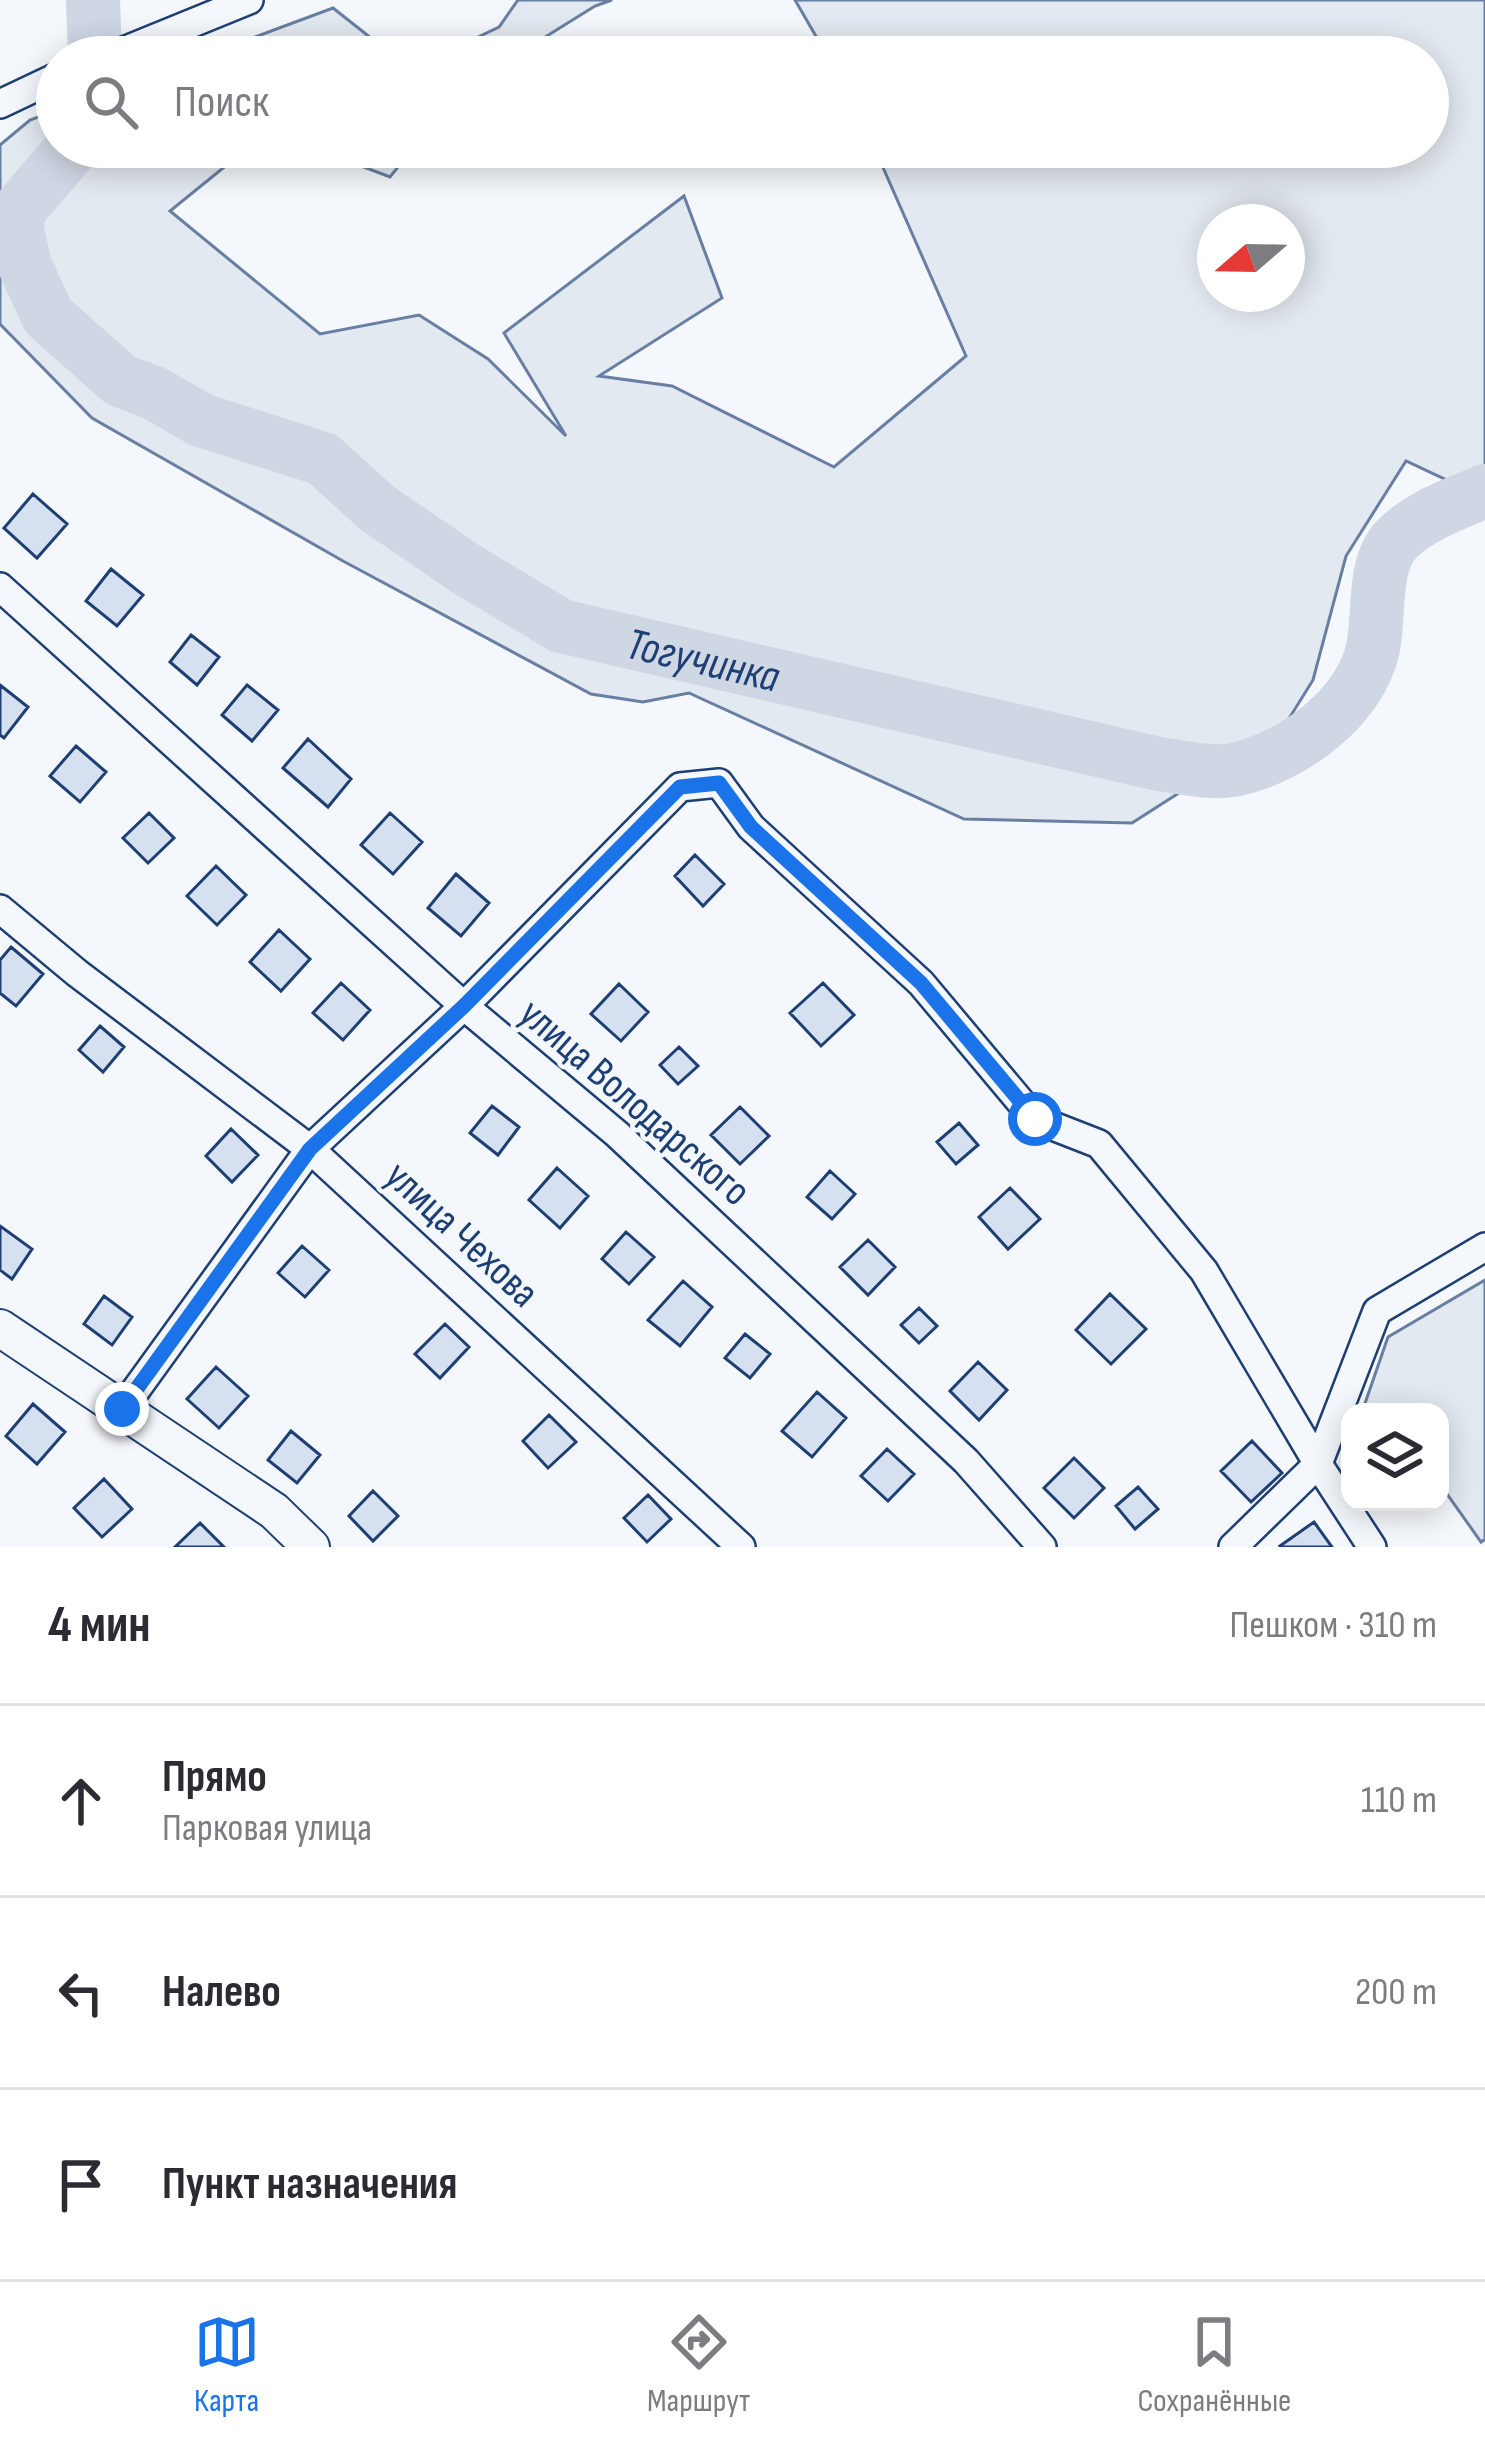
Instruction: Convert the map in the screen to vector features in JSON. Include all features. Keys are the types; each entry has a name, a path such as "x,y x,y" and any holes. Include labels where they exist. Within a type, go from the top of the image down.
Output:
{"main road":[{"path":"0,1328 274,1511 311,1547"}],"street":[{"path":"161,36 249,0"},
{"path":"0,104 36,87"},
{"name":"улица Володарского","path":"0,587 464,1006 617,1133 966,1461 1042,1547"},
{"path":"122,1409 310,1149 464,1006 680,787 719,783 751,827 921,983 1035,1119 1099,1144 1204,1271 1372,1547"},
{"name":"улица Чехова","path":"0,909 310,1149 740,1547"},
{"path":"1233,1547 1318,1465 1377,1311 1485,1246"}],"shaded area":[{"path":"518,0 612,0 547,36 480,36 499,27"},
{"path":"795,0 1485,0 1485,498 1406,461 1346,556 1313,680 1285,725 1132,823 964,819 689,693 643,702 591,694 343,561 92,418 0,324 0,145 36,118 36,168 223,168 170,211 320,334 419,315 488,359 566,436 504,333 684,196 722,298 599,376 672,386 834,467 966,356 883,168 1449,168 1449,36 816,36"},
{"path":"333,8 368,36 258,36"},
{"path":"366,168 397,168 390,177"},
{"path":"1485,1280 1485,1539 1481,1542 1449,1497 1449,1403 1365,1403 1388,1337"}],"building":[{"path":"33,494 67,524 37,558 4,528"},
{"path":"111,569 143,595 117,626 86,601"},
{"path":"191,635 219,657 197,685 170,662"},
{"path":"0,685 28,707 4,738 0,735"},
{"path":"247,685 278,710 252,741 222,715"},
{"path":"308,739 351,779 328,807 283,768"},
{"path":"76,746 106,772 80,802 50,776"},
{"path":"149,813 174,838 148,863 123,838"},
{"path":"390,813 422,842 393,874 361,845"},
{"path":"695,855 724,884 703,906 675,876"},
{"path":"216,866 246,895 217,925 187,896"},
{"path":"456,874 489,903 461,936 428,908"},
{"path":"279,930 310,959 281,991 250,962"},
{"path":"11,947 43,974 16,1006 0,993 0,960"},
{"path":"341,983 370,1010 343,1040 313,1013"},
{"path":"823,983 854,1015 821,1046 790,1013"},
{"path":"619,984 648,1012 621,1041 591,1014"},
{"path":"100,1026 124,1047 103,1072 79,1050"},
{"path":"679,1047 698,1066 678,1084 660,1065"},
{"path":"492,1106 519,1127 498,1155 470,1133"},
{"path":"740,1107 769,1136 740,1164 711,1135"},
{"path":"959,1123 978,1145 956,1164 937,1142"},
{"path":"231,1129 258,1155 232,1182 206,1156"},
{"path":"557,1168 588,1196 560,1228 529,1200"},
{"path":"830,1171 855,1194 832,1219 807,1197"},
{"path":"1010,1188 1040,1219 1008,1249 979,1217"},
{"path":"0,1226 32,1249 12,1279 0,1270"},
{"path":"626,1232 654,1257 629,1284 602,1259"},
{"path":"868,1240 895,1267 868,1295 840,1267"},
{"path":"302,1246 329,1270 305,1297 278,1273"},
{"path":"683,1281 712,1307 680,1346 648,1320"},
{"path":"1110,1294 1146,1329 1111,1364 1076,1330"},
{"path":"104,1296 132,1317 112,1345 84,1324"},
{"path":"919,1308 937,1326 919,1343 901,1325"},
{"path":"445,1324 469,1347 440,1378 415,1354"},
{"path":"745,1334 770,1354 750,1378 725,1358"},
{"path":"978,1362 1007,1390 979,1420 950,1391"},
{"path":"216,1367 248,1396 219,1428 187,1399"},
{"path":"817,1392 846,1418 812,1457 782,1431"},
{"path":"33,1404 65,1432 37,1464 6,1436"},
{"path":"549,1415 576,1442 548,1468 523,1441"},
{"path":"291,1431 320,1455 297,1483 268,1460"},
{"path":"1252,1441 1282,1473 1251,1502 1221,1471"},
{"path":"887,1449 914,1474 888,1501 861,1476"},
{"path":"1074,1458 1104,1488 1074,1518 1044,1488"},
{"path":"104,1479 132,1509 102,1537 74,1508"},
{"path":"1138,1487 1158,1509 1135,1529 1116,1506"},
{"path":"373,1491 398,1516 373,1541 349,1516"},
{"path":"648,1495 671,1519 647,1542 624,1518"},
{"path":"1314,1522 1332,1547 1280,1546"},
{"path":"200,1523 224,1547 175,1547"}],"waterway":[{"name":"Тогучинка","path":"93,0 94,36"},
{"name":"Тогучинка","path":"55,168 18,211 17,230 25,266 48,316 120,380 201,420 323,459 377,508 561,626 1159,764 1233,770 1278,754 1320,727 1339,710 1366,670 1388,551 1415,524 1485,491"}],"route":[{"path":"122,1409 310,1149 464,1006 680,787 719,783 751,827 921,983 1035,1119"}]}
